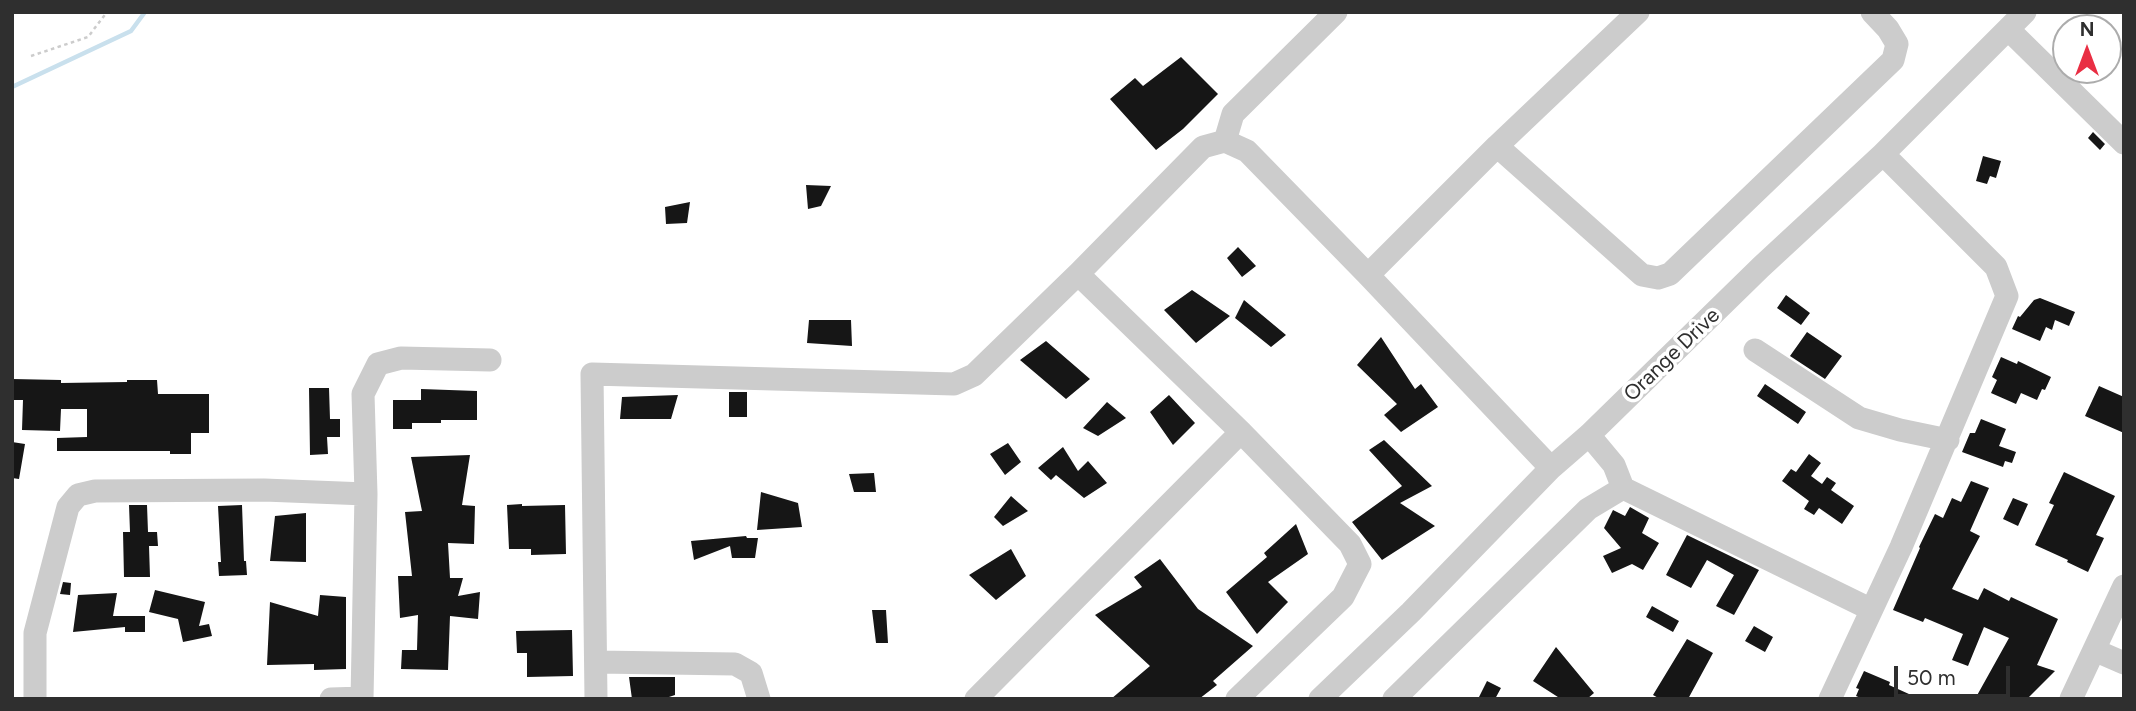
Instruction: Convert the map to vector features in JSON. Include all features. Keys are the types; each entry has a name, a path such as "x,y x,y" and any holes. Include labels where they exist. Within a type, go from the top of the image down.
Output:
{"street":[{"path":"1225,141 1233,114 1336,12"},
{"path":"1368,275 1497,146 1638,12"},
{"path":"1497,146 1642,275 1658,278 1670,274 1893,60 1897,44 1888,29 1872,12"},
{"name":"Orange Drive","path":"1320,699 1410,612 1551,468 1589,435 1761,267 1883,153 2025,12"},
{"path":"2009,30 2124,143"},
{"path":"596,699 592,374 954,384 974,375 1203,147 1225,141 1247,151 1551,468"},
{"path":"1830,699 1948,440 2007,296 1997,267 1883,153"},
{"path":"1078,274 1241,432 1350,544 1360,564 1343,597 1237,699"},
{"path":"1755,350 1859,418 1948,440"},
{"path":"331,699 362,699 366,494 363,394 378,364 401,358 490,360"},
{"path":"976,699 1241,432"},
{"path":"1589,435 1614,465 1623,488 1870,609"},
{"path":"1394,699 1588,509 1623,488"},
{"path":"35,699 35,633 68,507 78,495 95,491 264,489 366,494"},
{"path":"2071,699 2124,586"},
{"path":"2094,650 2124,663"},
{"path":"597,662 735,664 751,673 759,699"}],"path":[{"path":"31,56 88,37 107,12"}],"building":[{"path":"1181,57 1218,94 1183,129 1156,150 1110,99 1135,78 1143,86"},
{"path":"2093,132 2105,144 2100,150 2088,138"},
{"path":"1983,156 2001,161 1996,178 1990,176 1987,184 1976,181"},
{"path":"806,185 831,186 821,206 808,209"},
{"path":"690,202 687,223 666,224 665,207"},
{"path":"1238,247 1256,266 1242,277 1227,258"},
{"path":"1192,290 1230,316 1196,343 1164,310"},
{"path":"1786,295 1810,313 1801,325 1777,308"},
{"path":"2040,298 2075,312 2069,326 2055,320 2052,330 2046,327 2040,341 2012,329 2018,316 2020,317 2034,300"},
{"path":"1244,300 1286,335 1271,347 1235,318"},
{"path":"809,320 851,320 852,346 807,343"},
{"path":"1807,332 1842,356 1825,379 1790,356"},
{"path":"1381,337 1415,389 1421,384 1438,407 1401,432 1384,415 1397,404 1357,365"},
{"path":"1046,341 1090,379 1066,399 1020,360"},
{"path":"2001,357 2017,364 2018,361 2051,377 2037,400 2021,393 2016,404 1991,393 1997,380 1992,377"},
{"path":"12,379 61,380 61,383 157,380 158,394 209,394 209,433 191,433 191,454 170,454 170,451 57,451 57,438 87,437 87,409 61,409 60,431 22,430 23,400 12,400"},
{"path":"1765,384 1806,412 1798,424 1757,396"},
{"path":"2099,386 2124,397 2124,433 2085,416"},
{"path":"309,388 329,388 330,419 340,419 340,437 327,437 328,454 310,455"},
{"path":"421,389 477,391 477,420 412,423 412,429 393,429 393,400 421,400"},
{"path":"729,392 747,392 747,417 729,417"},
{"path":"678,395 671,419 620,419 622,397"},
{"path":"1169,395 1195,423 1173,445 1150,412"},
{"path":"1107,402 1126,418 1098,436 1083,428"},
{"path":"1981,419 2006,429 1999,446 2016,452 2012,463 2005,461 2003,467 1962,452 1970,433 1975,433"},
{"path":"1384,440 1432,486 1400,503 1435,526 1382,560 1352,522 1402,486 1369,450"},
{"path":"12,442 25,444 19,479 12,478"},
{"path":"1008,443 1021,462 1005,475 990,454"},
{"path":"1063,447 1078,471 1088,461 1107,483 1084,498 1056,475 1051,480 1038,468"},
{"path":"1809,454 1821,463 1811,476 1822,484 1827,477 1836,483 1831,490 1854,506 1842,524 1819,508 1814,515 1804,509 1809,501 1782,481 1791,469 1796,472"},
{"path":"470,455 462,505 475,506 474,544 448,543 450,578 463,578 458,596 480,592 478,619 450,616 448,670 401,669 402,650 417,650 418,615 400,618 398,576 412,576 405,512 422,511 411,457"},
{"path":"2064,472 2115,496 2096,535 2104,538 2088,572 2035,545 2054,505 2049,503"},
{"path":"874,473 876,492 854,492 849,474"},
{"path":"1971,481 1989,488 1970,531 1980,536 1952,589 1978,600 1984,588 2009,601 2011,597 2058,619 2037,665 2055,671 2027,699 1975,699 2009,638 1984,627 1968,666 1952,660 1963,634 1925,618 1923,622 1893,610 1935,514 1943,518 1952,498 1961,502"},
{"path":"761,492 798,503 802,527 757,530"},
{"path":"1011,496 1028,511 1003,526 994,517"},
{"path":"2013,498 2028,504 2018,526 2003,519"},
{"path":"129,505 147,505 148,532 157,532 158,546 149,546 150,577 124,577 123,532 130,532"},
{"path":"242,505 247,575 219,576 218,562 221,562 218,506"},
{"path":"507,505 565,505 566,554 531,555 531,549 509,549"},
{"path":"1630,507 1649,518 1642,533 1659,543 1643,570 1632,564 1612,573 1603,556 1621,548 1604,528 1613,510 1625,516"},
{"path":"306,513 306,562 270,561 275,516"},
{"path":"1296,524 1308,554 1268,582 1288,602 1257,634 1226,592 1267,557 1264,553"},
{"path":"1687,535 1759,570 1734,615 1716,606 1734,575 1707,560 1691,588 1666,575"},
{"path":"746,536 758,538 755,558 732,558 730,546 694,560 691,541"},
{"path":"1011,549 1026,576 996,600 969,575"},
{"path":"1160,559 1198,609 1253,646 1213,681 1217,685 1199,699 1111,699 1150,666 1095,615 1142,587 1134,577"},
{"path":"63,582 71,583 70,595 60,594"},
{"path":"155,590 205,602 199,626 209,624 212,636 183,642 178,619 149,612"},
{"path":"117,593 113,616 145,616 145,632 125,632 125,627 73,632 78,595"},
{"path":"320,595 346,597 346,669 314,670 314,664 267,665 270,602 318,616"},
{"path":"1652,606 1679,621 1673,632 1646,617"},
{"path":"872,610 886,610 888,643 876,643"},
{"path":"1754,626 1773,637 1765,652 1745,641"},
{"path":"572,630 573,676 527,677 527,653 517,653 516,631"},
{"path":"1687,639 1713,653 1688,699 1660,699 1653,695"},
{"path":"1556,647 1594,693 1587,699 1561,699 1533,681"},
{"path":"1864,671 1920,699 1863,699 1856,696 1859,689 1856,688"},
{"path":"629,677 675,677 675,695 663,699 632,699"},
{"path":"1487,681 1501,688 1495,699 1478,699"}],"waterway":[{"path":"12,87 131,31 145,12"}]}
